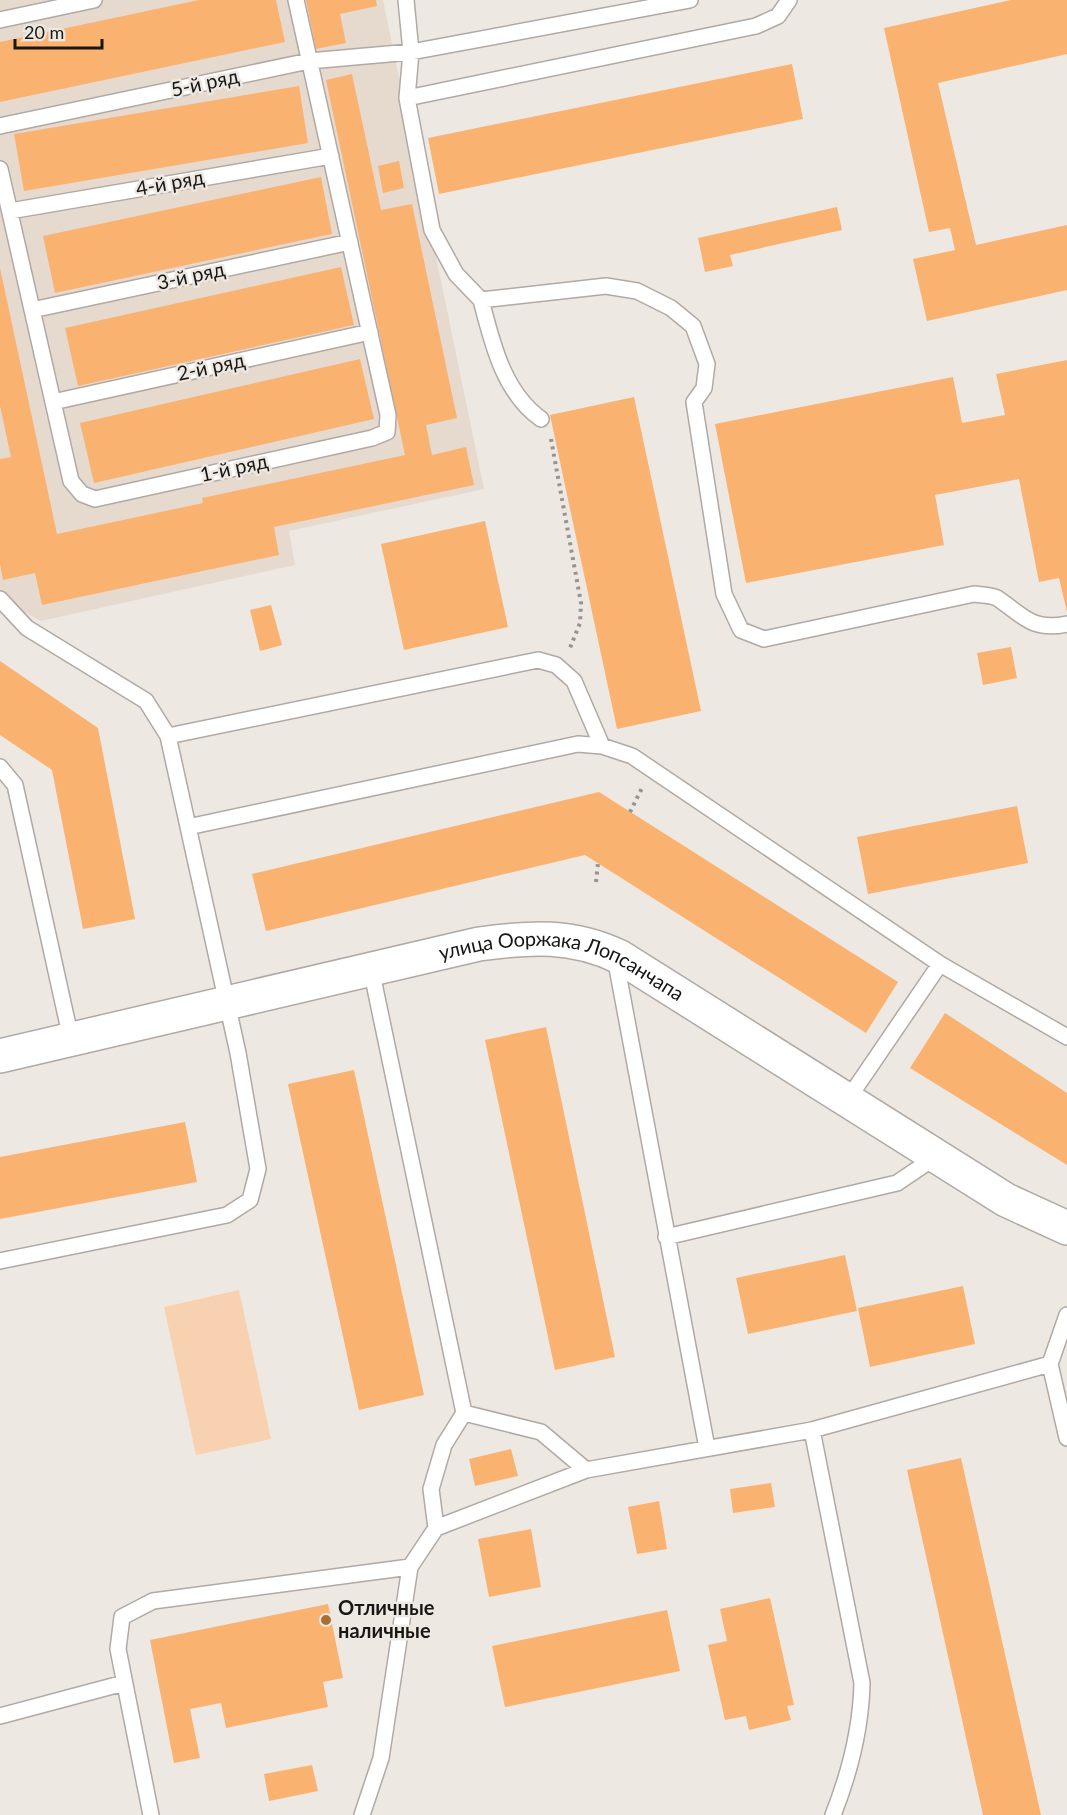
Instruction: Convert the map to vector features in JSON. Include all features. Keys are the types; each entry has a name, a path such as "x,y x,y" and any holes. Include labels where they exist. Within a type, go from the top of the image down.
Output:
{"street":[{"name":"улица Ооржака Лопсанчапа","path":"0,1056 479,944 519,938 568,939 596,945 614,954 1006,1200 1067,1228"}],"lane":[{"path":"0,20 94,0"},
{"path":"296,0 370,332"},
{"path":"406,0 411,52 407,98 432,230 456,274 481,300 495,356 527,409 541,419"},
{"name":"5-й ряд","path":"0,126 309,61 411,52 690,0"},
{"path":"407,98 756,26 778,16 789,0"},
{"name":"4-й ряд","path":"10,211 331,156"},
{"path":"0,169 53,402"},
{"name":"3-й ряд","path":"32,310 350,242"},
{"path":"481,300 606,286 637,291 671,308 693,326 707,364 704,387 694,402 724,594 741,630 764,639 974,594 996,597 1028,622 1044,627 1067,624"},
{"name":"2-й ряд","path":"53,402 370,332"},
{"name":"1-й ряд","path":"53,402 71,481 82,494 95,499 372,438 387,432 388,415 370,332"},
{"path":"0,599 27,628 146,701 168,736 227,1002 258,1169 250,1200 227,1215 0,1261"},
{"path":"168,736 538,660 556,665 574,681 602,746"},
{"path":"188,827 578,744 602,746 632,756 940,964 1067,1038"},
{"path":"0,767 15,785 71,1039"},
{"path":"614,954 707,1448"},
{"path":"848,1100 940,964"},
{"path":"371,969 464,1413 444,1445 430,1489 436,1528"},
{"path":"666,1237 897,1183 937,1156"},
{"path":"1067,1315 1050,1364 1067,1438"},
{"path":"362,1815 381,1758 410,1567 436,1528 586,1470 812,1430 1050,1364"},
{"path":"464,1413 541,1432 586,1470"},
{"path":"812,1430 862,1683 862,1718 833,1815"},
{"path":"151,1815 118,1649 122,1617 153,1600 410,1567"},
{"path":"0,1716 124,1683"}],"path":[{"path":"541,419 550,434 581,603 580,623 571,646 556,665"},
{"path":"596,882 598,863"}],"shaded area":[{"path":"0,0 383,0 484,489 289,531 295,565 41,621 0,599"},
{"path":"239,1290 271,1439 196,1455 164,1307"}],"building":[{"path":"199,0 276,0 285,42 0,102 0,42"},
{"path":"306,0 376,0 377,6 340,14 346,43 316,49"},
{"path":"1011,0 1067,0 1067,54 938,83 976,245 1067,225 1067,290 927,321 913,259 955,250 950,228 929,232 884,28"},
{"path":"792,64 803,119 439,194 428,138"},
{"path":"352,74 381,210 412,204 457,418 426,425 432,455 466,447 474,485 274,527 279,555 42,605 35,573 3,580 0,564 0,459 11,457 0,406 0,268 57,534 203,503 202,498 405,455 326,80"},
{"path":"299,86 308,143 24,191 14,134"},
{"path":"399,161 404,188 383,193 378,166"},
{"path":"321,177 332,234 55,293 43,236"},
{"path":"837,207 842,230 730,255 733,266 705,272 698,238"},
{"path":"341,267 354,325 78,386 65,328"},
{"path":"360,359 374,419 94,483 80,423"},
{"path":"1067,360 1067,612 1059,578 1039,582 1019,479 935,495 944,545 746,583 715,424 953,377 962,423 1005,415 996,374"},
{"path":"634,397 701,711 617,729 550,415"},
{"path":"485,521 508,627 404,650 381,544"},
{"path":"271,605 282,645 260,651 250,610"},
{"path":"1011,647 1017,678 983,685 977,653"},
{"path":"0,661 98,728 135,919 83,929 52,770 0,735"},
{"path":"599,792 898,982 866,1033 585,855 266,931 252,874"},
{"path":"1017,806 1028,863 868,894 857,837"},
{"path":"945,1013 1067,1093 1067,1165 910,1068"},
{"path":"546,1027 615,1357 555,1370 485,1040"},
{"path":"354,1070 424,1395 359,1410 288,1084"},
{"path":"185,1122 197,1182 0,1219 0,1157"},
{"path":"845,1255 857,1311 748,1334 736,1278"},
{"path":"963,1286 975,1344 870,1367 858,1308"},
{"path":"511,1449 518,1476 475,1486 469,1459"},
{"path":"961,1458 1041,1815 983,1815 907,1470"},
{"path":"771,1483 775,1507 733,1513 730,1489"},
{"path":"659,1501 667,1549 637,1554 628,1507"},
{"path":"531,1529 541,1587 489,1597 478,1539"},
{"path":"770,1598 794,1705 787,1706 791,1720 749,1730 746,1716 725,1720 708,1645 727,1641 720,1609"},
{"path":"328,1604 343,1678 323,1682 328,1707 226,1728 221,1703 190,1709 200,1758 174,1763 150,1640"},
{"path":"667,1610 680,1671 505,1707 492,1646"},
{"path":"312,1765 318,1791 269,1801 264,1774"}],"place":[{"name":"Отличные наличные","path":"326,1620"}]}
